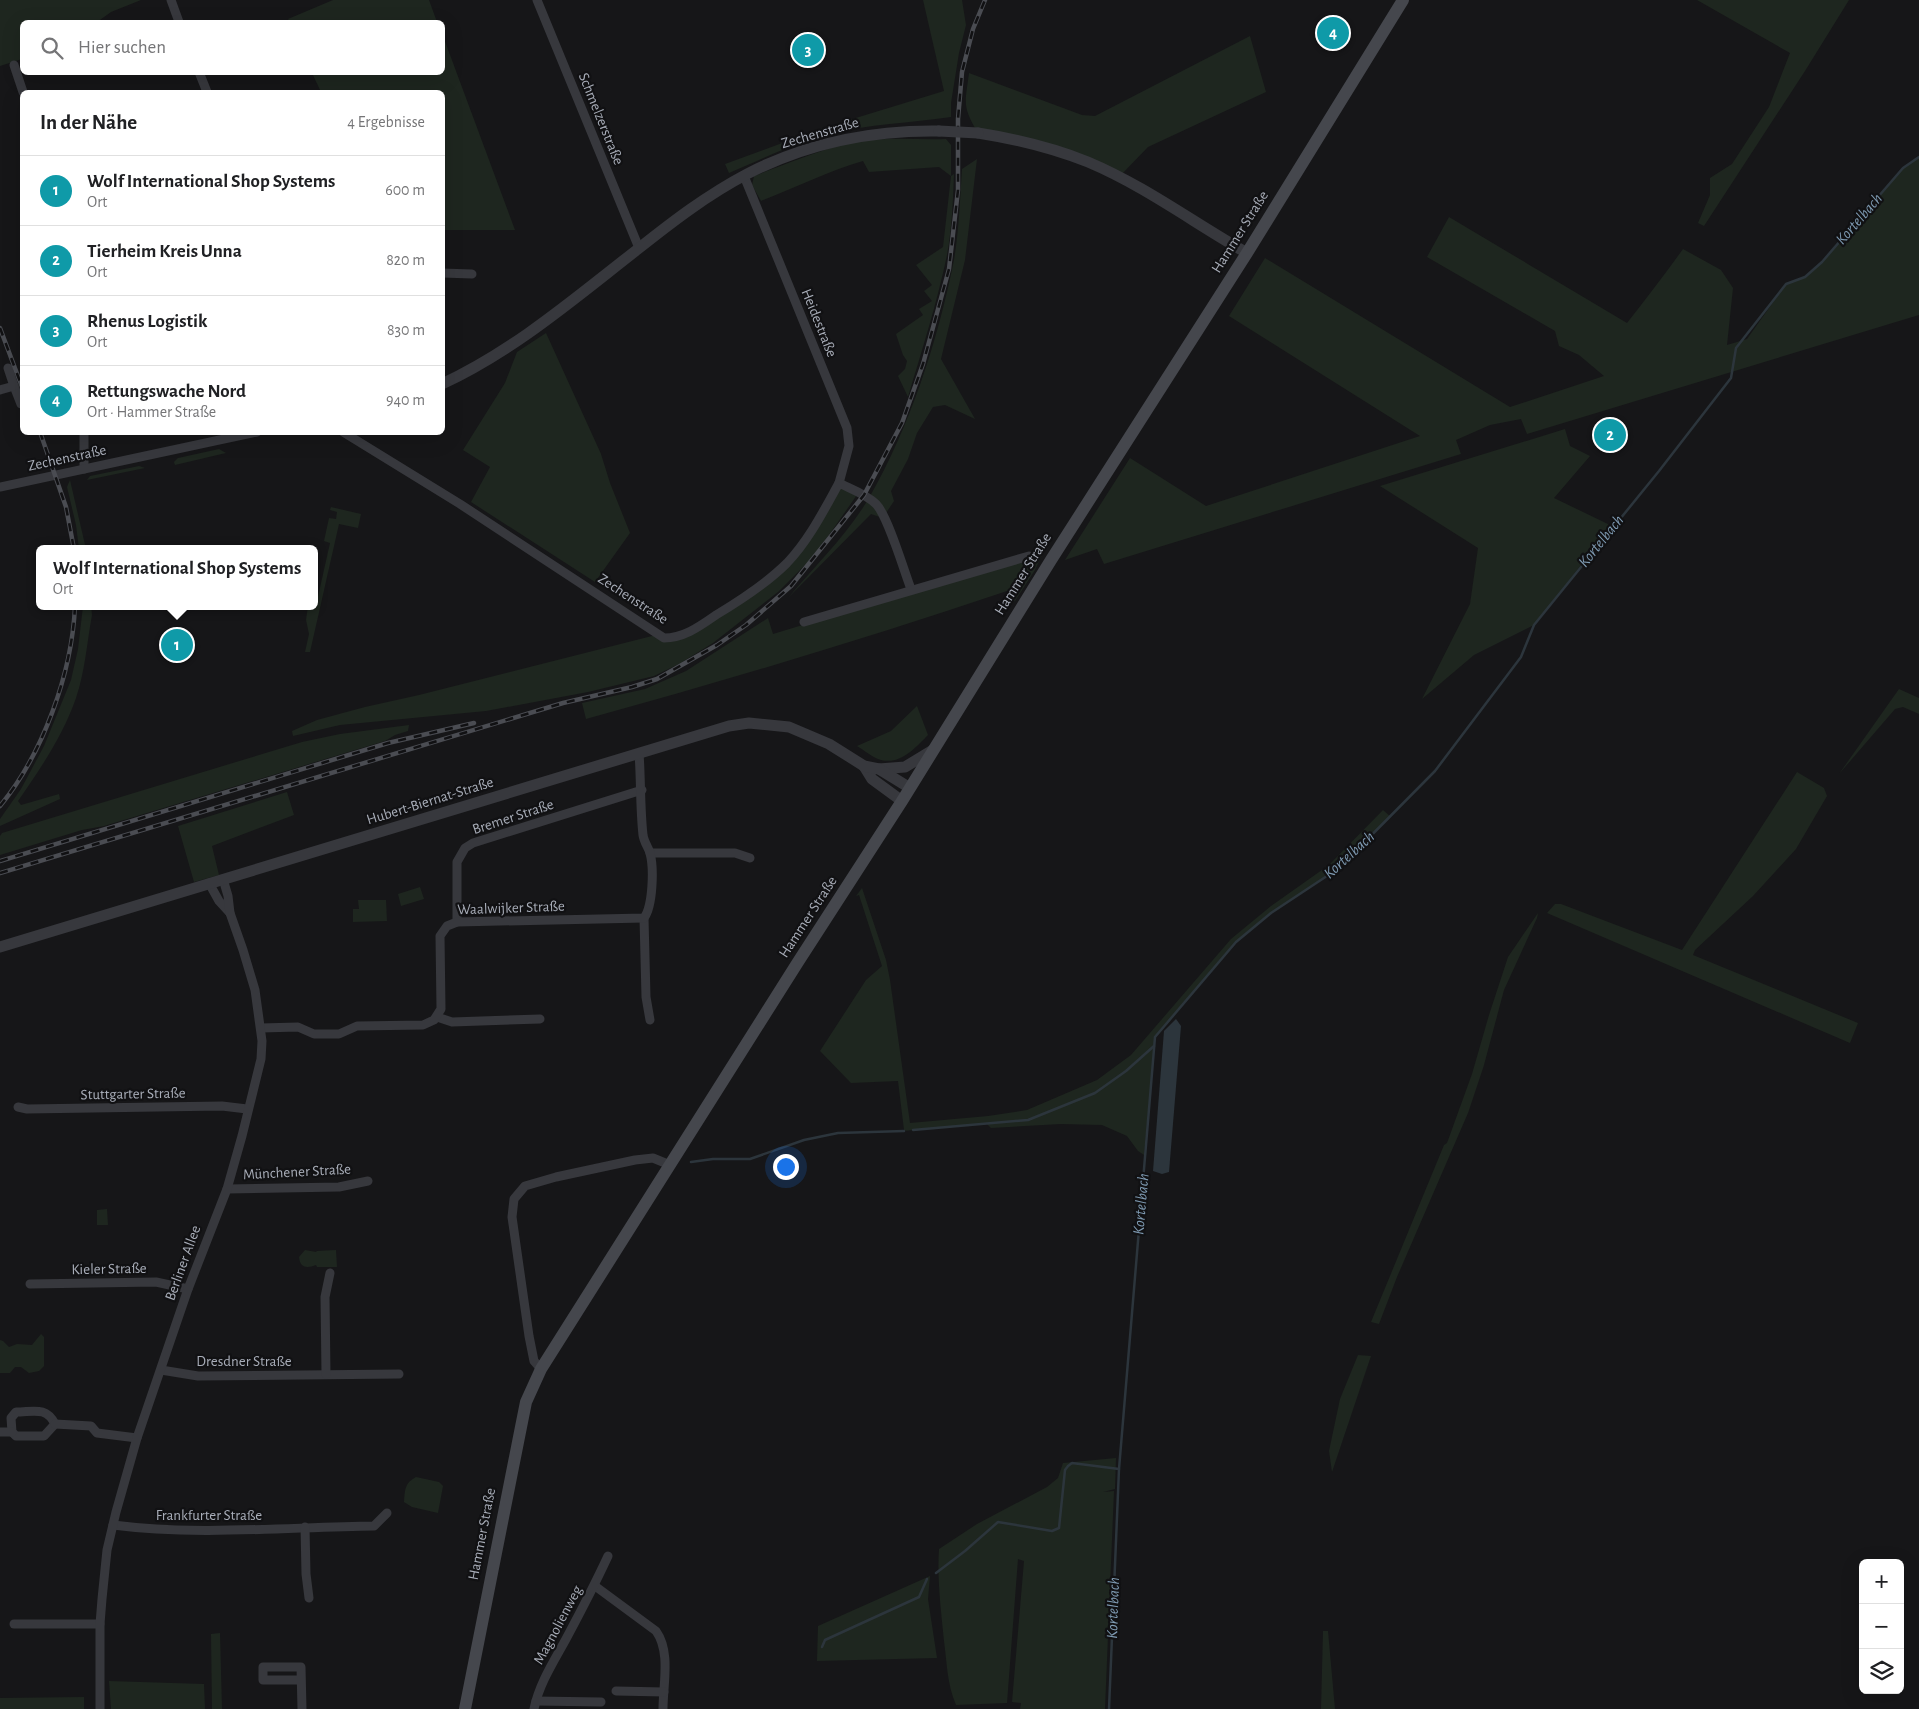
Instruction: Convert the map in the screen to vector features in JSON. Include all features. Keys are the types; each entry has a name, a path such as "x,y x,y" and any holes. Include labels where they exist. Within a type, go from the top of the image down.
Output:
{"main road":[{"name":"Hammer Straße","path":"465,1709 526,1402 541,1369 764,1014 902,801 1051,560 1247,254 1403,0"}],"street":[{"path":"171,0 178,20"},
{"name":"Schmelzerstraße","path":"538,0 639,248"},
{"path":"14,65 22,90"},
{"path":"200,75 205,90"},
{"name":"Zechenstraße","path":"445,383 477,367 521,339 692,208 744,176 803,151 846,138 888,132 940,130 978,133 1019,140 1089,163 1159,199 1247,254"},
{"name":"Heidestraße","path":"744,176 846,428 849,446 839,482"},
{"path":"445,273 472,274"},
{"path":"8,368 20,401"},
{"path":"0,390 14,386"},
{"path":"84,435 84,469"},
{"name":"Zechenstraße","path":"0,487 243,435"},
{"name":"Zechenstraße","path":"348,435 460,504 664,638 677,638 710,619 747,596 787,563 815,526 839,482"},
{"path":"839,482 864,495 876,504 884,516 911,589"},
{"path":"804,622 911,589 1029,556"},
{"name":"Hubert-Biernat-Straße","path":"0,947 729,726 749,723 770,724 789,727 807,733 830,744 864,766 879,769 910,788"},
{"path":"879,769 905,766 933,750"},
{"path":"639,753 643,837 650,853 652,895 650,907 644,918 646,997 650,1020"},
{"name":"Hubert-Biernat-Straße","path":"864,766 872,779 902,801"},
{"name":"Bremer Straße","path":"457,922 457,862 465,848 473,843 642,790"},
{"path":"650,853 735,853 750,858"},
{"name":"Berliner Allee","path":"100,1709 100,1624 105,1567 112,1525 137,1438 188,1290 226,1189 260,1066 262,1051 261,1028 252,980 230,913 223,879"},
{"name":"Berliner Allee","path":"209,883 219,901 230,913"},
{"name":"Waalwijker Straße","path":"437,1017 441,1009 440,936 447,926 457,922 644,918"},
{"path":"261,1028 298,1027 314,1034 339,1034 356,1026 423,1025 437,1017 452,1022 540,1019"},
{"name":"Stuttgarter Straße","path":"18,1107 27,1109 222,1106 248,1109"},
{"path":"541,1369 534,1362 528,1336 512,1217 514,1199 525,1186 556,1177 635,1160 653,1158 670,1166"},
{"name":"Münchener Straße","path":"226,1189 339,1187 368,1181"},
{"path":"326,1374 326,1297 330,1273"},
{"name":"Kieler Straße","path":"30,1284 156,1282 188,1290"},
{"name":"Dresdner Straße","path":"161,1370 198,1376 399,1374"},
{"path":"12,1432 11,1418 16,1412 44,1412 51,1416 54,1424"},
{"path":"54,1424 90,1426 97,1433 137,1438"},
{"path":"0,1432 12,1432 16,1436 44,1436 54,1424"},
{"name":"Frankfurter Straße","path":"112,1525 158,1529 374,1526 387,1513"},
{"path":"305,1527 306,1574 309,1598"},
{"name":"Magnolienweg","path":"535,1705 551,1666 608,1556"},
{"path":"594,1586 656,1631 661,1637 665,1656 663,1709"},
{"path":"14,1624 100,1624"},
{"path":"301,1680 302,1709"},
{"path":"616,1691 664,1692"},
{"path":"535,1705 601,1702"}],"shaded area":[{"path":"0,0 141,0 111,12 100,20 20,20 20,60 0,66"},
{"path":"333,0 429,0 436,20 289,20"},
{"path":"923,0 962,0 966,25 959,53 951,103 951,117 874,126 816,137 729,173 725,164 823,128 944,91"},
{"path":"1697,0 1849,0 1704,226 1698,223 1710,195 1710,178 1732,164 1769,107 1790,53"},
{"path":"1250,36 1266,92 1148,147 1119,177 1089,163 978,133 967,110 966,98 969,73 1082,115 1095,116"},
{"path":"445,41 515,230 445,230 445,90 320,90 313,75 445,75"},
{"path":"883,139 946,139 951,145 951,176 939,167 869,172 863,161 761,201 752,185 754,176 845,144"},
{"path":"1919,157 1919,315 1527,434 1521,419 1490,425 1456,440 1461,454 1104,564 1097,549 1065,560 1130,458 1206,506 1420,436 1229,316 1265,258 1510,407 1604,376 1579,355 1559,346 1555,331 1427,257 1449,217 1627,323 1683,249 1721,270 1733,288 1727,345 1747,339 1786,284 1805,277 1822,262 1903,168"},
{"path":"977,159 965,260 941,359 975,419 945,405 933,407 917,433 908,459 891,491 894,501 884,516 880,517 871,514 788,598 860,512 884,471 910,413 940,321 954,260 962,169"},
{"path":"954,174 947,255 934,309 908,397 898,376 905,369 907,361 896,334 923,315 919,309 932,301 924,291 932,285 916,265 943,247 951,176"},
{"path":"546,333 601,454 610,483 630,533 595,582 471,502 490,467 463,450 505,383 517,352"},
{"path":"1565,429 1570,446 1590,456 1554,498 1610,525 1534,625 1474,655 1422,699 1470,604 1478,548 1380,486"},
{"path":"219,449 226,453 175,465 174,462 178,458"},
{"path":"139,466 145,468 87,480 90,476"},
{"path":"70,480 85,545 78,545 67,487"},
{"path":"839,483 859,492 808,562 778,592 713,643 679,664 654,676 588,692 486,711 340,725 293,736 292,731 317,720 365,707 659,634 677,638 787,563"},
{"path":"331,507 361,514 358,528 339,524 310,652 305,652 309,634 306,620 307,610 318,610 318,597 330,543 324,541 329,518 336,519 337,512 330,510"},
{"path":"1042,555 1035,570 1013,602 1010,590 799,658 586,719 582,703 645,689 686,671 768,618 773,634 1029,556"},
{"path":"83,610 91,610 84,667 71,712 58,739 18,801 21,805 59,794 60,799 0,826 0,819 21,789 44,746 71,680 78,649"},
{"path":"1899,689 1919,698 1919,714 1903,707 1895,709 1839,774"},
{"path":"917,706 928,735 907,754 895,760 881,760 857,746 891,731"},
{"path":"409,725 408,731 395,735 385,741 104,826 82,830 0,855 0,836 2,833 302,742 340,734"},
{"path":"1797,772 1824,788 1827,796 1796,849 1753,896 1695,950 1693,955 1858,1023 1850,1043 1547,913 1555,904 1561,904 1682,950"},
{"path":"287,792 294,815 212,846 219,875 194,882 178,826"},
{"path":"1383,810 1391,817 1339,868 1271,913 1236,942 1155,1037 1144,1155 1138,1151 1127,1136 1102,1125 1061,1124 991,1128 987,1124 904,1131 906,1130 904,1130 898,1081 851,1083 820,1051 866,980 882,966 859,895 856,896 862,888 886,960 910,1123 988,1116 1027,1110 1097,1080 1131,1055 1231,939 1271,906 1329,865"},
{"path":"420,887 424,899 401,906 398,894"},
{"path":"358,900 386,900 387,921 353,922 353,909 359,909"},
{"path":"1538,913 1504,990 1484,1065 1468,1113 1397,1277 1379,1324 1371,1322 1444,1145 1447,1143 1472,1074 1508,957"},
{"path":"1176,1019 1181,1026 1169,1172 1162,1174 1153,1171 1164,1031"},
{"path":"107,1209 108,1225 97,1225 97,1210"},
{"path":"305,1250 316,1252 336,1250 337,1267 303,1266 299,1257"},
{"path":"41,1334 44,1337 44,1366 39,1371 29,1373 21,1367 15,1367 10,1373 0,1373 0,1340 9,1347 17,1344 32,1345"},
{"path":"1358,1355 1371,1356 1332,1472 1329,1451 1340,1399"},
{"path":"1116,1458 1115,1489 1103,1492 1114,1491 1105,1709 1020,1709 1021,1703 1012,1702 1024,1561 1018,1559 1007,1703 956,1705 949,1681 944,1641 939,1584 939,1549 977,1524 1047,1487 1058,1478 1063,1463"},
{"path":"416,1477 439,1482 443,1486 438,1513 412,1507 404,1502 406,1487"},
{"path":"930,1576 928,1599 937,1658 817,1661 818,1626"},
{"path":"1323,1631 1328,1631 1335,1709 1321,1709"},
{"path":"220,1633 222,1709 212,1709 211,1634"},
{"path":"109,1681 204,1684 205,1709 111,1709"},
{"path":"84,1697 84,1709 0,1709 0,1698"}],"waterway":[{"name":"Kortelbach","path":"1109,1709 1119,1469 1155,1037 1236,942 1271,913 1339,868 1435,771 1521,657 1534,625 1659,471 1731,378 1736,348 1786,284 1805,277 1822,262 1903,168 1919,157"},
{"path":"913,1130 1028,1120 1095,1093 1126,1071 1154,1046"},
{"path":"691,1162 713,1159 750,1159 804,1140 838,1133 904,1131"},
{"path":"936,1573 998,1522 1052,1531 1059,1528 1065,1470 1072,1463 1119,1469"},
{"path":"822,1647 825,1640 919,1597 927,1579"}],"railway":[{"path":"0,873 563,703 632,687 657,679 717,645 746,625 791,586 864,495 902,423 923,364 949,269 958,190 958,119 962,72 973,29 985,0"},
{"path":"0,328 20,382"},
{"path":"41,435 66,507 73,545"},
{"path":"0,806 29,762 42,738 52,712 68,658 75,610"},
{"path":"0,861 388,743 474,723"}],"place":[{"name":"Rettungswache Nord","path":"1333,33"},
{"name":"Rhenus Logistik","path":"808,50"},
{"name":"Tierheim Kreis Unna","path":"1610,435"},
{"name":"Wolf International Shop Systems","path":"177,645"}]}
